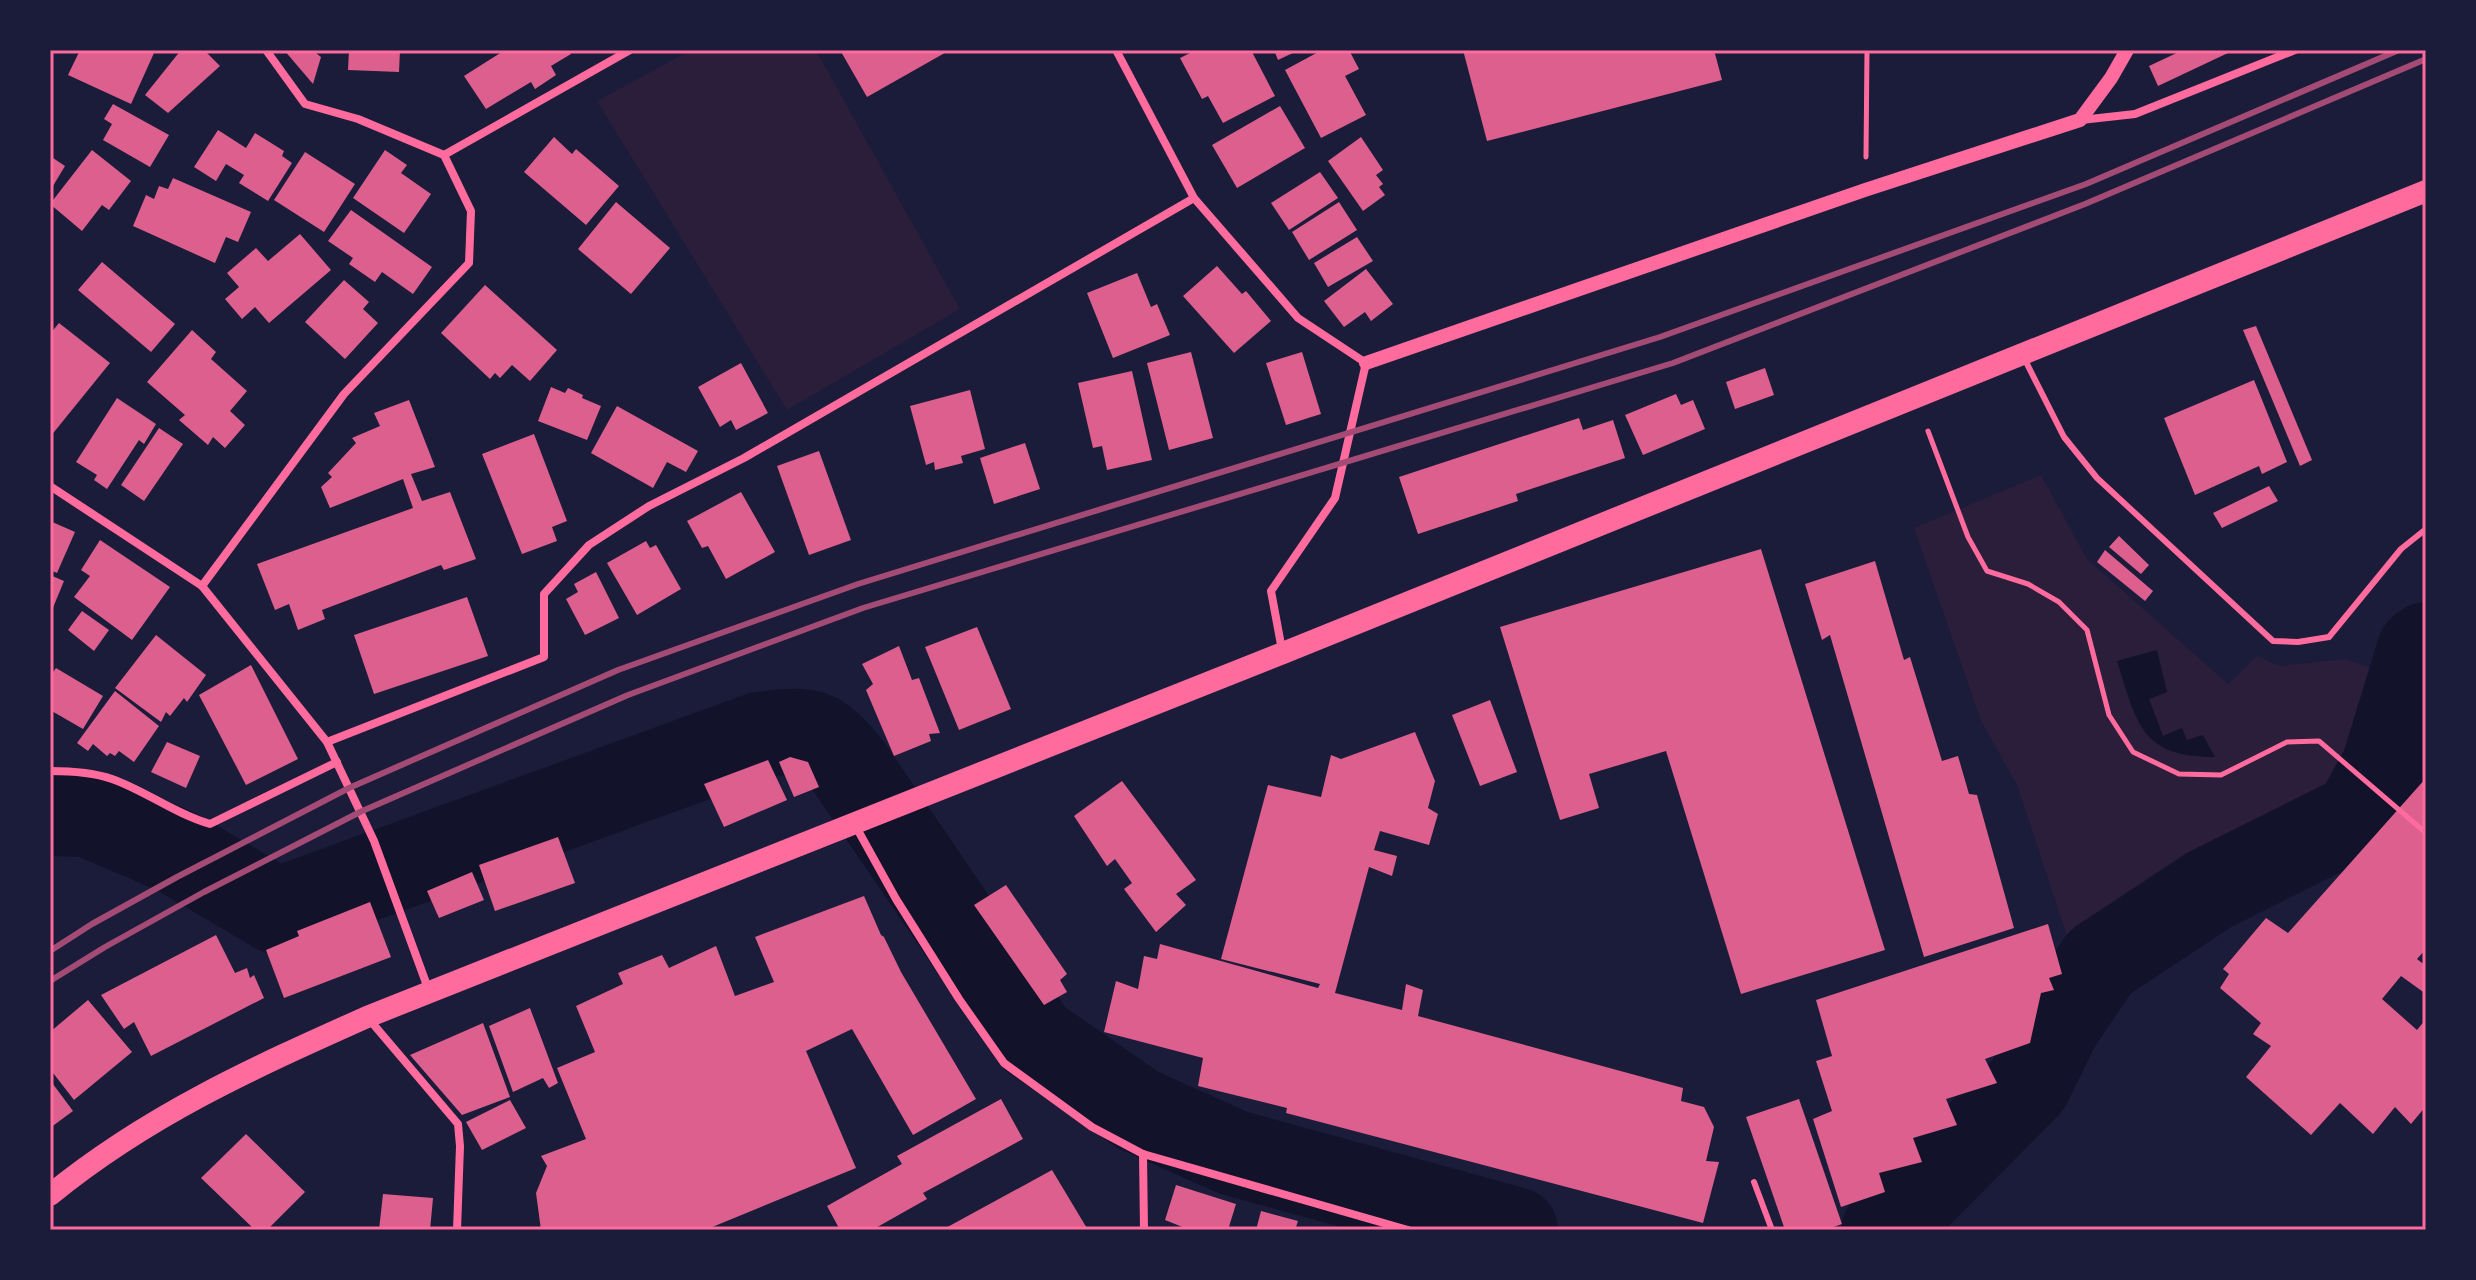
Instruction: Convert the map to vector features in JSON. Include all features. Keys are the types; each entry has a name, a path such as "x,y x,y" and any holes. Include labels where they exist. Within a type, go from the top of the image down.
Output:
{"highway":[{"path":"50,1195 86,1165 146,1125 231,1078 367,1017 1283,653 2426,191"}],"street":[{"path":"202,586 344,394 469,263 471,211 444,155 358,119 305,104 266,50"},
{"path":"444,155 630,50"},
{"path":"1116,50 1194,198 1298,318 1366,363"},
{"path":"2080,120 2127,50"},
{"path":"1366,363 1865,190 2080,120 2135,114 2295,50"},
{"path":"327,742 544,657 544,594 589,545 649,506 744,458 1194,198"},
{"path":"1283,653 1271,591 1335,498 1366,363"},
{"path":"50,486 202,586 327,742 374,841 429,992"},
{"path":"50,771 77,771 112,779 194,820 210,824 337,762"},
{"path":"858,822 896,899 951,987 1004,1063 1092,1127 1143,1154 1408,1230"},
{"path":"367,1017 458,1124 457,1230"},
{"path":"1143,1154 1144,1230"}],"lane":[{"path":"2022,354 2064,437 2097,478 2273,641 2298,642 2329,637 2401,549 2426,529"},
{"path":"1754,1182 1772,1230"}],"path":[{"path":"1865,190 1867,50"},
{"path":"1928,430 1968,537 1987,571 2028,584 2059,602 2087,630 2109,715 2133,752 2179,774 2221,775 2287,742 2319,741 2426,833"}],"shaded area":[{"path":"691,50 816,50 960,309 787,410 597,101"},
{"path":"2041,475 2087,559 2228,684 2257,656 2279,666 2345,659 2388,674 2383,701 2347,804 2195,879 2074,957 2017,785 1981,721 1914,528"},
{"path":"2157,650 2167,692 2149,699 2163,736 2182,728 2187,740 2203,735 2215,757 2171,751 2156,743 2137,719 2117,661"}],"building":[{"path":"80,50 146,50 154,53 131,104 68,75"},
{"path":"181,50 204,50 220,66 168,113 145,95"},
{"path":"284,50 312,50 321,57 313,84"},
{"path":"349,50 400,50 399,72 348,70"},
{"path":"505,50 569,50 571,54 551,66 556,75 535,89 531,82 486,109 464,76"},
{"path":"840,50 950,50 867,97"},
{"path":"1196,50 1251,50 1275,96 1223,123 1208,96 1202,99 1180,58"},
{"path":"1274,50 1299,50 1278,60"},
{"path":"1322,50 1349,50 1359,69 1345,76 1366,115 1321,138 1285,70"},
{"path":"1463,50 1714,50 1722,80 1487,141"},
{"path":"2183,50 2226,50 2228,53 2158,86 2149,66"},
{"path":"113,104 169,135 150,167 103,140 112,124 104,119"},
{"path":"1280,106 1305,148 1237,188 1212,145"},
{"path":"218,130 246,148 255,133 284,151 282,156 292,163 268,201 239,183 244,175 226,164 216,181 194,167"},
{"path":"554,137 572,154 576,149 619,186 586,225 524,172"},
{"path":"1361,137 1383,170 1376,175 1383,184 1379,187 1385,195 1363,211 1328,161"},
{"path":"92,150 131,181 109,210 102,205 82,231 50,204"},
{"path":"385,150 407,165 401,173 431,194 404,233 353,198"},
{"path":"305,152 355,184 324,232 274,200"},
{"path":"50,156 65,166 50,191"},
{"path":"1320,172 1338,198 1289,230 1271,203"},
{"path":"173,178 251,212 238,242 226,237 215,263 133,226 146,195 154,199 159,186 168,189"},
{"path":"616,202 670,248 631,294 578,249"},
{"path":"1339,202 1357,230 1309,260 1292,232"},
{"path":"351,210 432,267 413,294 382,272 375,282 349,264 353,258 328,241"},
{"path":"300,234 331,270 269,323 255,307 242,319 225,299 239,287 227,273 256,248 268,261"},
{"path":"1357,237 1373,261 1328,287 1314,263"},
{"path":"102,262 175,324 151,352 78,290"},
{"path":"1217,266 1242,294 1246,291 1271,321 1234,353 1183,296"},
{"path":"1366,269 1393,304 1371,321 1365,312 1344,327 1324,301"},
{"path":"1137,273 1151,307 1157,304 1170,335 1113,358 1087,293"},
{"path":"344,280 369,302 363,309 378,323 345,359 305,322"},
{"path":"485,285 557,350 530,381 512,365 500,378 495,373 490,379 441,333"},
{"path":"59,323 110,363 50,437 50,334"},
{"path":"2256,326 2312,460 2300,466 2243,330"},
{"path":"192,330 216,352 211,359 247,391 230,411 245,425 225,448 213,437 208,445 179,420 185,415 147,382"},
{"path":"1191,352 1213,438 1169,450 1147,363"},
{"path":"1302,352 1321,414 1286,425 1266,363"},
{"path":"741,363 768,413 736,430 731,420 720,427 698,387"},
{"path":"1765,368 1774,395 1735,409 1726,382"},
{"path":"1132,371 1152,460 1107,470 1102,446 1093,448 1078,383"},
{"path":"2254,380 2287,462 2262,474 2259,466 2195,495 2164,418"},
{"path":"551,387 565,393 568,388 601,406 587,440 538,421"},
{"path":"970,390 985,449 961,456 963,463 935,470 934,462 926,465 910,406"},
{"path":"1676,394 1681,405 1693,400 1705,429 1643,455 1625,415"},
{"path":"117,398 156,424 144,444 139,440 107,489 94,480 97,475 76,462"},
{"path":"409,400 435,467 411,474 422,501 450,492 476,559 444,570 441,565 322,610 325,619 298,630 289,604 275,610 257,564 413,508 403,479 330,508 321,487 332,477 328,473 356,443 352,438 380,426 374,413"},
{"path":"617,406 698,451 686,472 667,462 653,488 591,453"},
{"path":"1579,418 1583,430 1613,420 1625,458 1516,494 1518,501 1418,534 1399,477"},
{"path":"159,428 183,444 144,501 121,485"},
{"path":"534,434 567,521 552,527 557,541 522,554 482,454"},
{"path":"1025,443 1040,489 994,504 980,458"},
{"path":"819,451 851,540 809,555 777,466"},
{"path":"2269,486 2278,501 2222,528 2213,513"},
{"path":"741,492 775,552 726,579 708,546 702,548 687,521"},
{"path":"50,521 75,532 57,573 50,570"},
{"path":"2119,536 2149,565 2141,574 2109,547"},
{"path":"100,540 170,587 132,640 74,597 90,576 81,570"},
{"path":"646,541 650,548 656,545 681,589 637,615 607,563"},
{"path":"1761,549 1885,950 1741,994 1666,751 1589,774 1599,808 1560,820 1500,627"},
{"path":"2105,550 2153,591 2145,601 2097,562"},
{"path":"1875,561 1904,660 1910,657 1942,761 1958,756 1969,794 1977,795 2014,928 1924,957 1830,635 1822,640 1805,584"},
{"path":"596,572 619,618 585,635 566,599 578,592 574,584"},
{"path":"50,575 64,581 50,615"},
{"path":"467,597 488,656 374,694 354,635"},
{"path":"82,611 109,630 94,651 68,630"},
{"path":"977,627 1011,709 959,730 925,647"},
{"path":"156,635 206,675 187,702 184,698 170,716 166,712 161,722 115,688"},
{"path":"899,646 912,680 919,678 940,733 929,734 931,741 894,756 866,690 873,684 862,664"},
{"path":"251,665 298,759 246,785 199,695"},
{"path":"56,668 103,696 83,729 50,710 50,676"},
{"path":"115,691 159,726 134,762 119,751 115,756 110,753 107,756 93,744 88,751 77,743"},
{"path":"1490,700 1517,772 1480,786 1452,715"},
{"path":"1415,732 1435,781 1428,808 1438,814 1429,845 1380,831 1374,850 1397,856 1392,876 1369,867 1335,993 1402,1010 1406,984 1423,990 1418,1016 1683,1088 1681,1101 1704,1107 1714,1127 1706,1161 1719,1162 1703,1223 1286,1113 1287,1108 1198,1086 1203,1058 1104,1032 1116,981 1138,989 1144,956 1157,959 1160,944 1318,988 1320,984 1221,959 1268,785 1321,797 1331,755 1341,759"},
{"path":"167,742 200,756 186,788 151,772"},
{"path":"790,757 808,762 819,787 794,797 779,762"},
{"path":"768,760 787,800 724,827 704,784"},
{"path":"2426,778 2426,949 2417,959 2426,966 2426,994 2401,976 2382,999 2417,1030 2426,1019 2426,1106 2411,1124 2395,1107 2373,1134 2340,1103 2311,1135 2246,1077 2271,1046 2253,1034 2261,1023 2220,988 2229,974 2223,969 2266,918 2288,933"},
{"path":"1122,781 1196,880 1176,894 1186,905 1156,932 1124,889 1132,883 1115,859 1107,866 1074,816"},
{"path":"558,837 575,883 495,911 479,865"},
{"path":"472,872 484,900 439,918 427,891"},
{"path":"1006,885 1067,974 1060,980 1067,992 1044,1005 974,905"},
{"path":"864,896 901,972 976,1099 913,1135 852,1029 806,1051 856,1168 705,1230 541,1230 536,1193 547,1166 541,1156 586,1139 557,1068 595,1052 576,1006 623,984 618,973 662,955 669,968 716,946 735,996 774,982 755,937"},
{"path":"370,902 391,957 284,998 266,950 299,936 297,931"},
{"path":"2048,924 2062,974 2049,978 2054,990 2041,993 2030,1043 1985,1059 1997,1083 1946,1099 1957,1125 1913,1138 1922,1162 1879,1173 1885,1192 1841,1207 1813,1119 1832,1111 1816,1061 1832,1056 1816,1000"},
{"path":"216,935 235,973 247,968 250,978 254,975 264,998 151,1056 134,1022 124,1029 101,995"},
{"path":"88,1000 132,1052 74,1100 50,1069 50,1032"},
{"path":"530,1008 558,1083 549,1088 543,1078 513,1092 489,1026"},
{"path":"483,1023 510,1097 462,1115 410,1055"},
{"path":"50,1080 73,1111 50,1128"},
{"path":"1001,1099 1023,1139 923,1193 927,1199 872,1230 840,1230 827,1206 902,1164 897,1156"},
{"path":"1799,1099 1842,1224 1825,1230 1785,1230 1746,1117"},
{"path":"510,1100 526,1128 482,1150 466,1122"},
{"path":"246,1134 305,1192 267,1230 255,1230 201,1178"},
{"path":"1052,1170 1088,1230 942,1230"},
{"path":"1176,1185 1236,1204 1228,1230 1190,1230 1165,1220"},
{"path":"383,1194 433,1198 430,1230 379,1230"},
{"path":"1261,1211 1298,1221 1295,1230 1256,1230"}],"waterway":[{"path":"1884,1230 2028,1085 2057,1026 2100,962 2209,890 2357,816 2384,767 2420,650 2426,645"},
{"path":"50,813 88,814 177,852 277,911 760,735 790,732 811,734 828,744 849,767 1034,1038 1138,1110 1234,1153 1515,1230"}],"railway":[{"path":"50,951 177,877 349,788 618,670 858,584 1660,337 2086,184 2399,50"},
{"path":"50,981 204,892 360,812 628,695 863,608 1673,363 2085,204 2426,59"}]}
